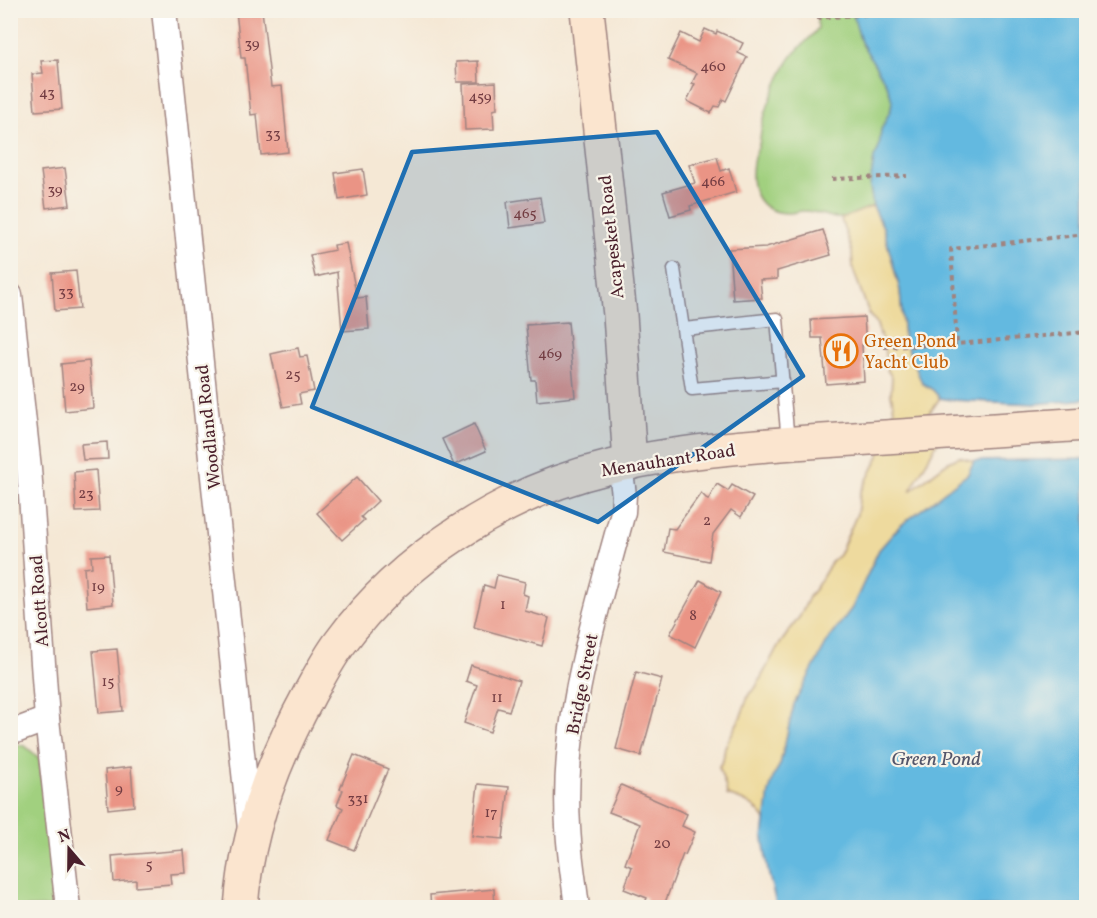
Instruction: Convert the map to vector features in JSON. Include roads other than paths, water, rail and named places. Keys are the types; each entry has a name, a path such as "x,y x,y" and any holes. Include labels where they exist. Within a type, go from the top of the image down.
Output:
{"main road":[{"name":"Acapesket Road","path":"587,10 620,315 625,464"},
{"name":"Menauhant Road","path":"241,908 259,813 277,762 300,711 340,643 369,608 429,553 465,528 535,491 568,479 625,464 678,455 789,443 1086,424"}],"street":[{"name":"Woodland Road","path":"164,10 252,843"},
{"name":"Alcott Road","path":"10,295 20,471 68,908"},
{"name":"Bridge Street","path":"577,908 567,825 570,746 584,662 623,512 625,464"},
{"path":"10,733 47,719"}],"lane":[{"path":"674,269 692,389 783,381"},
{"path":"684,329 777,319 789,443"}],"water":[{"path":"852,11 1086,11 1086,399 1036,404 951,400 940,398 922,383 904,339 900,290 883,227 873,206 870,186 881,130 891,109 892,100 887,85 861,42"},
{"name":"Green Pond","path":"1086,459 1086,907 777,907 763,838 769,792 780,765 794,704 830,637 852,608 879,550 900,526 968,474 974,461"}],"place":[{"name":"Green Pond Yacht Club","path":"841,351"}]}
